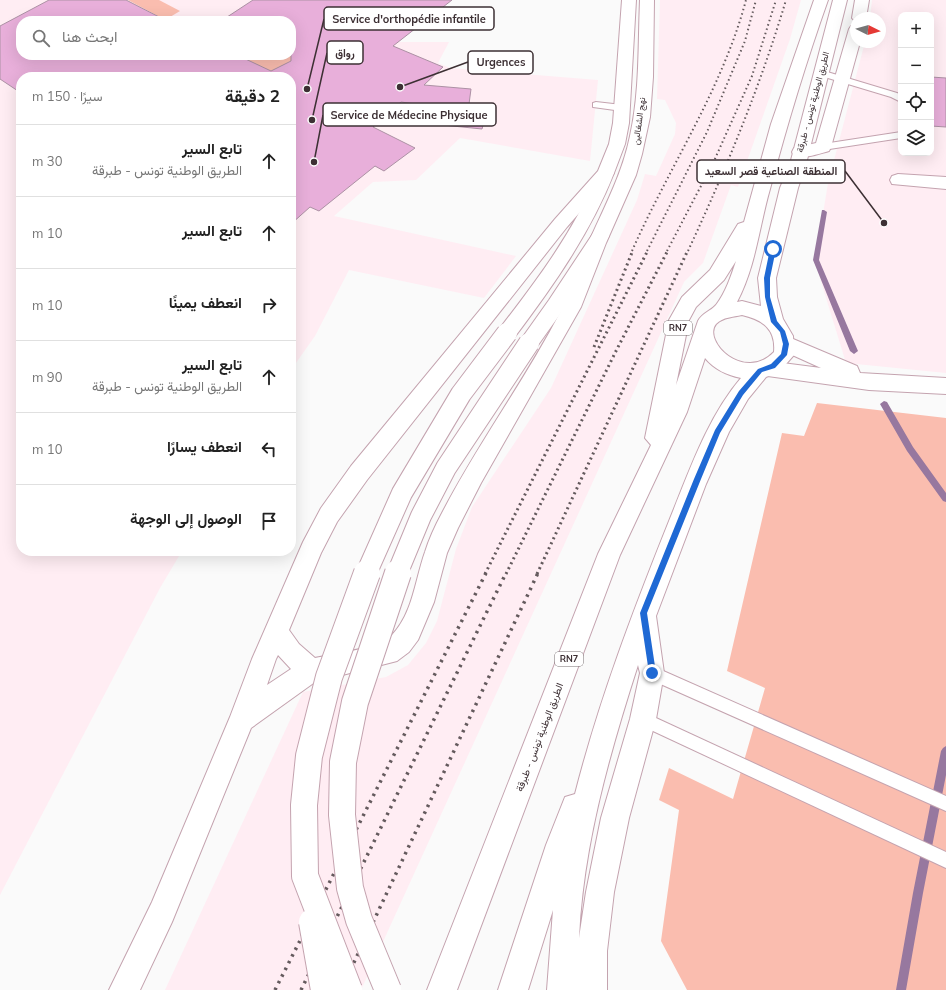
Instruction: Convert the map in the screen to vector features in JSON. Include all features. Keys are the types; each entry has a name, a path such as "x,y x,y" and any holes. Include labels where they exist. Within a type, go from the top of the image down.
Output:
{"main road":[{"path":"324,990 304,876 304,805 309,756 329,677 350,616 375,553 402,493 461,394 562,259 586,219 617,144 622,108 628,0"},
{"name":"نهج الشغالين","path":"600,236 626,178 638,135 642,101 647,0"},
{"name":"RN7","path":"764,370 739,370 729,367 715,358 704,342 703,331 707,322 713,315 722,311 737,284 746,258 754,214 798,64 821,0"},
{"name":"الطريق الوطنية تونس - طبرقة","path":"774,322 768,297 767,278 773,249 840,0"},
{"path":"860,12 862,0"},
{"path":"800,152 823,147 851,48"},
{"path":"124,990 162,912 242,719 276,632 311,549 329,514 359,474 560,223 606,173"},
{"path":"898,180 946,183"},
{"name":"RN7","path":"651,464 679,320 689,302 717,275 730,255 741,232 754,214"},
{"path":"388,990 359,920 350,888 342,815 344,762 355,702 397,575 421,516 446,468 556,305 600,236"},
{"path":"242,719 311,670 388,653 398,647 409,632 418,614 440,541 460,498 571,308 587,273 600,236"},
{"path":"513,990 560,845 595,760 643,613 718,432 741,393 764,370 784,355 786,344 782,331 774,322 752,310 732,309 722,311"},
{"name":"الطريق الوطنية تونس - طبرقة","path":"442,990 610,554 651,464 677,412 692,370 703,331"},
{"path":"786,344 869,382"},
{"path":"764,370 869,382 946,386"},
{"path":"592,990 592,951 600,892 617,811 643,718 652,673 643,613"},
{"path":"276,632 290,652 311,670"},
{"path":"562,990 562,949 568,893 595,760"},
{"path":"304,876 349,990"}],"lane":[{"path":"821,73 898,97"},
{"path":"596,105 622,108"},
{"path":"823,147 898,135"},
{"path":"652,673 946,804"},
{"path":"643,718 946,860"}],"shaded area":[{"path":"0,0 322,0 311,50 296,59 296,16 16,16 16,60 294,60 290,62 331,82 397,42 449,42 438,63 450,68 598,80 590,161 460,138 416,180 373,182 334,216 516,256 484,298 349,270 315,336 296,363 296,72 16,72 16,556 179,556 160,588 0,895"},
{"path":"128,0 159,0 180,11 172,16 158,16"},
{"path":"660,0 801,0 790,39 738,187 731,185 703,263 684,282 361,990 165,990 303,692 386,677 408,665 426,643 437,621 456,549 472,507 551,388 637,200 645,174 656,176 675,134 676,123 665,100 657,99"},
{"path":"872,0 946,0 946,373 846,363 815,262 828,183 863,48 886,48 886,12 871,12"},
{"path":"311,50 296,58 296,54"},
{"path":"247,60 293,60 272,72"},
{"path":"817,403 946,418 946,990 687,990 661,941 679,810 659,800 669,768 733,799 765,688 727,671 782,433 804,436"}],"building":[{"path":"49,0 126,0 157,16 19,16"},
{"path":"253,0 452,0 393,46 443,67 424,85 471,89 469,104 488,108 482,129 433,124 437,107 401,102 373,127 415,148 384,171 375,166 319,211 310,207 296,220 296,72 16,72 16,90 0,79 0,26 16,18 16,60 248,60 271,71 291,60 296,60 296,16 229,16"},
{"path":"934,77 946,78 946,127 934,126"}],"waterway":[{"path":"824,212 816,260 854,351"},
{"path":"884,404 910,449 946,499"},
{"path":"901,990 918,893 946,751"}],"railway":[{"path":"632,251 709,97 736,33 746,0"},
{"path":"647,251 707,132 745,41 756,0"},
{"path":"667,251 714,161 752,76 776,0"},
{"path":"688,251 742,127 786,0"},
{"path":"594,347 633,250"},
{"path":"485,574 648,250"},
{"path":"506,574 616,351 668,250"},
{"path":"537,574 688,250"},
{"path":"275,990 486,573"},
{"path":"301,990 506,573"},
{"path":"341,990 538,573"}],"place":[{"name":"Urgences","path":"400,87"},
{"name":"Service d'orthopédie infantile","path":"307,89"},
{"name":"رواق","path":"312,120"},
{"name":"Service de Médecine Physique","path":"314,162"},
{"name":"المنطقة الصناعية قصر السعيد","path":"884,223"}],"route":[{"path":"652,673 643,613 697,479 718,432 741,393 760,370 773,366 784,355 786,344 782,331 774,322 768,297 767,278 773,249"}]}
